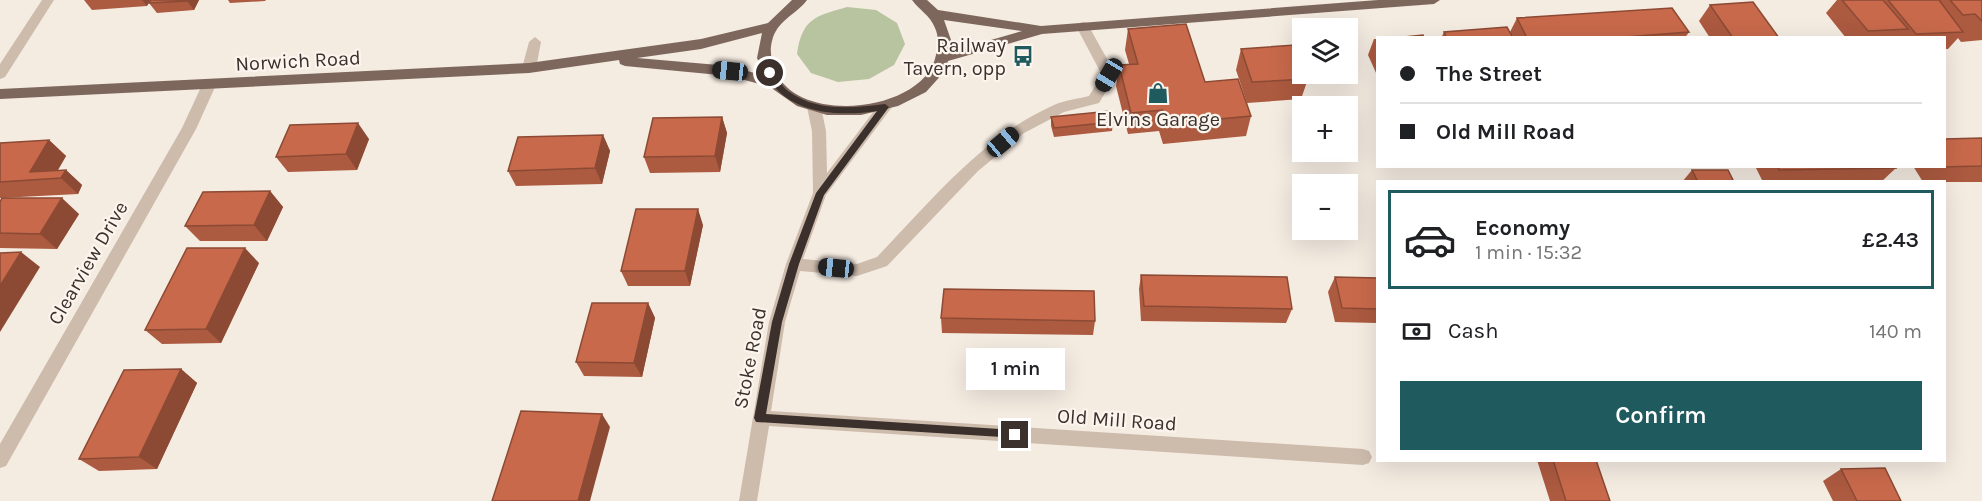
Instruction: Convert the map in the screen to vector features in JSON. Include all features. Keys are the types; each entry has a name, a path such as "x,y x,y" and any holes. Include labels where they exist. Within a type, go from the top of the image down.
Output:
{"main road":[{"path":"775,84 764,61 764,47 772,26 790,6 801,0"},
{"path":"918,0 935,14 944,32 943,58 1042,30 1434,0"},
{"path":"935,14 1042,30"},
{"name":"Norwich Road","path":"0,94 529,68 701,44 772,26"},
{"name":"Norwich Road","path":"598,58 730,71 775,84 786,94 814,107 848,112 885,107 901,101 925,85 937,71 943,58"}],"street":[{"path":"0,74 48,0"},
{"path":"794,264 857,270 882,262 973,167 1019,129 1060,108 1094,100 1109,75 1082,26"},
{"path":"529,68 535,42"},
{"name":"Clearview Drive","path":"0,460 189,129 209,85"},
{"name":"Stoke Road","path":"814,107 819,131 820,193"},
{"name":"Stoke Road","path":"748,501 777,322 794,264 820,193 885,107"},
{"name":"Old Mill Road","path":"760,418 1363,457"}],"green space":[{"path":"847,7 876,10 897,23 905,44 894,65 869,79 838,82 811,73 797,54 802,33 812,21 826,13"}],"building":[{"path":"151,0 187,0 187,1 149,3"},
{"path":"1842,0 1883,0 1908,29 1868,31"},
{"path":"1888,0 1939,0 1963,32 1916,34"},
{"path":"1950,0 1982,0 1982,21 1975,14 1963,15"},
{"path":"1753,2 1778,36 1732,36 1710,5"},
{"path":"1672,8 1689,32 1638,36 1526,36 1517,18"},
{"name":"Elvins Garage","path":"1186,24 1205,82 1238,79 1251,116 1167,124 1163,110 1131,113 1119,65 1138,64 1128,29"},
{"path":"1507,27 1512,36 1446,36 1444,32"},
{"path":"1292,45 1292,80 1252,82 1241,49"},
{"path":"1110,111 1113,122 1054,128 1051,117"},
{"path":"722,117 715,156 644,157 653,118"},
{"path":"358,123 346,154 276,157 290,125"},
{"path":"603,135 595,168 508,171 518,137"},
{"path":"1982,138 1982,166 1946,167 1946,139"},
{"path":"49,140 30,172 66,170 61,178 0,182 0,143"},
{"path":"1778,168 1896,168 1779,170"},
{"path":"1692,170 1728,170 1733,180 1697,180"},
{"path":"270,191 254,225 185,226 203,192"},
{"path":"2,198 62,198 40,234 0,233"},
{"path":"636,209 698,209 685,271 621,271"},
{"path":"187,248 245,248 206,329 145,330"},
{"path":"21,252 0,286 0,253"},
{"path":"1141,275 1287,277 1292,309 1144,306"},
{"path":"1335,277 1376,278 1376,309 1342,308"},
{"path":"944,289 1094,291 1095,321 941,318"},
{"path":"592,303 648,303 634,363 576,362"},
{"path":"181,369 139,457 79,459 124,370"},
{"path":"521,411 602,414 578,501 492,501"},
{"path":"1554,462 1597,462 1610,501 1566,501"},
{"path":"1885,468 1901,501 1857,501 1841,469"}],"place":[{"name":"Railway Tavern, opp","path":"1023,56"},
{"name":"Elvins Garage","path":"1158,93"}],"route":[{"path":"770,73 775,84 786,94 814,107 848,112 885,107 820,193 794,264 777,322 760,418 1015,435"}]}
